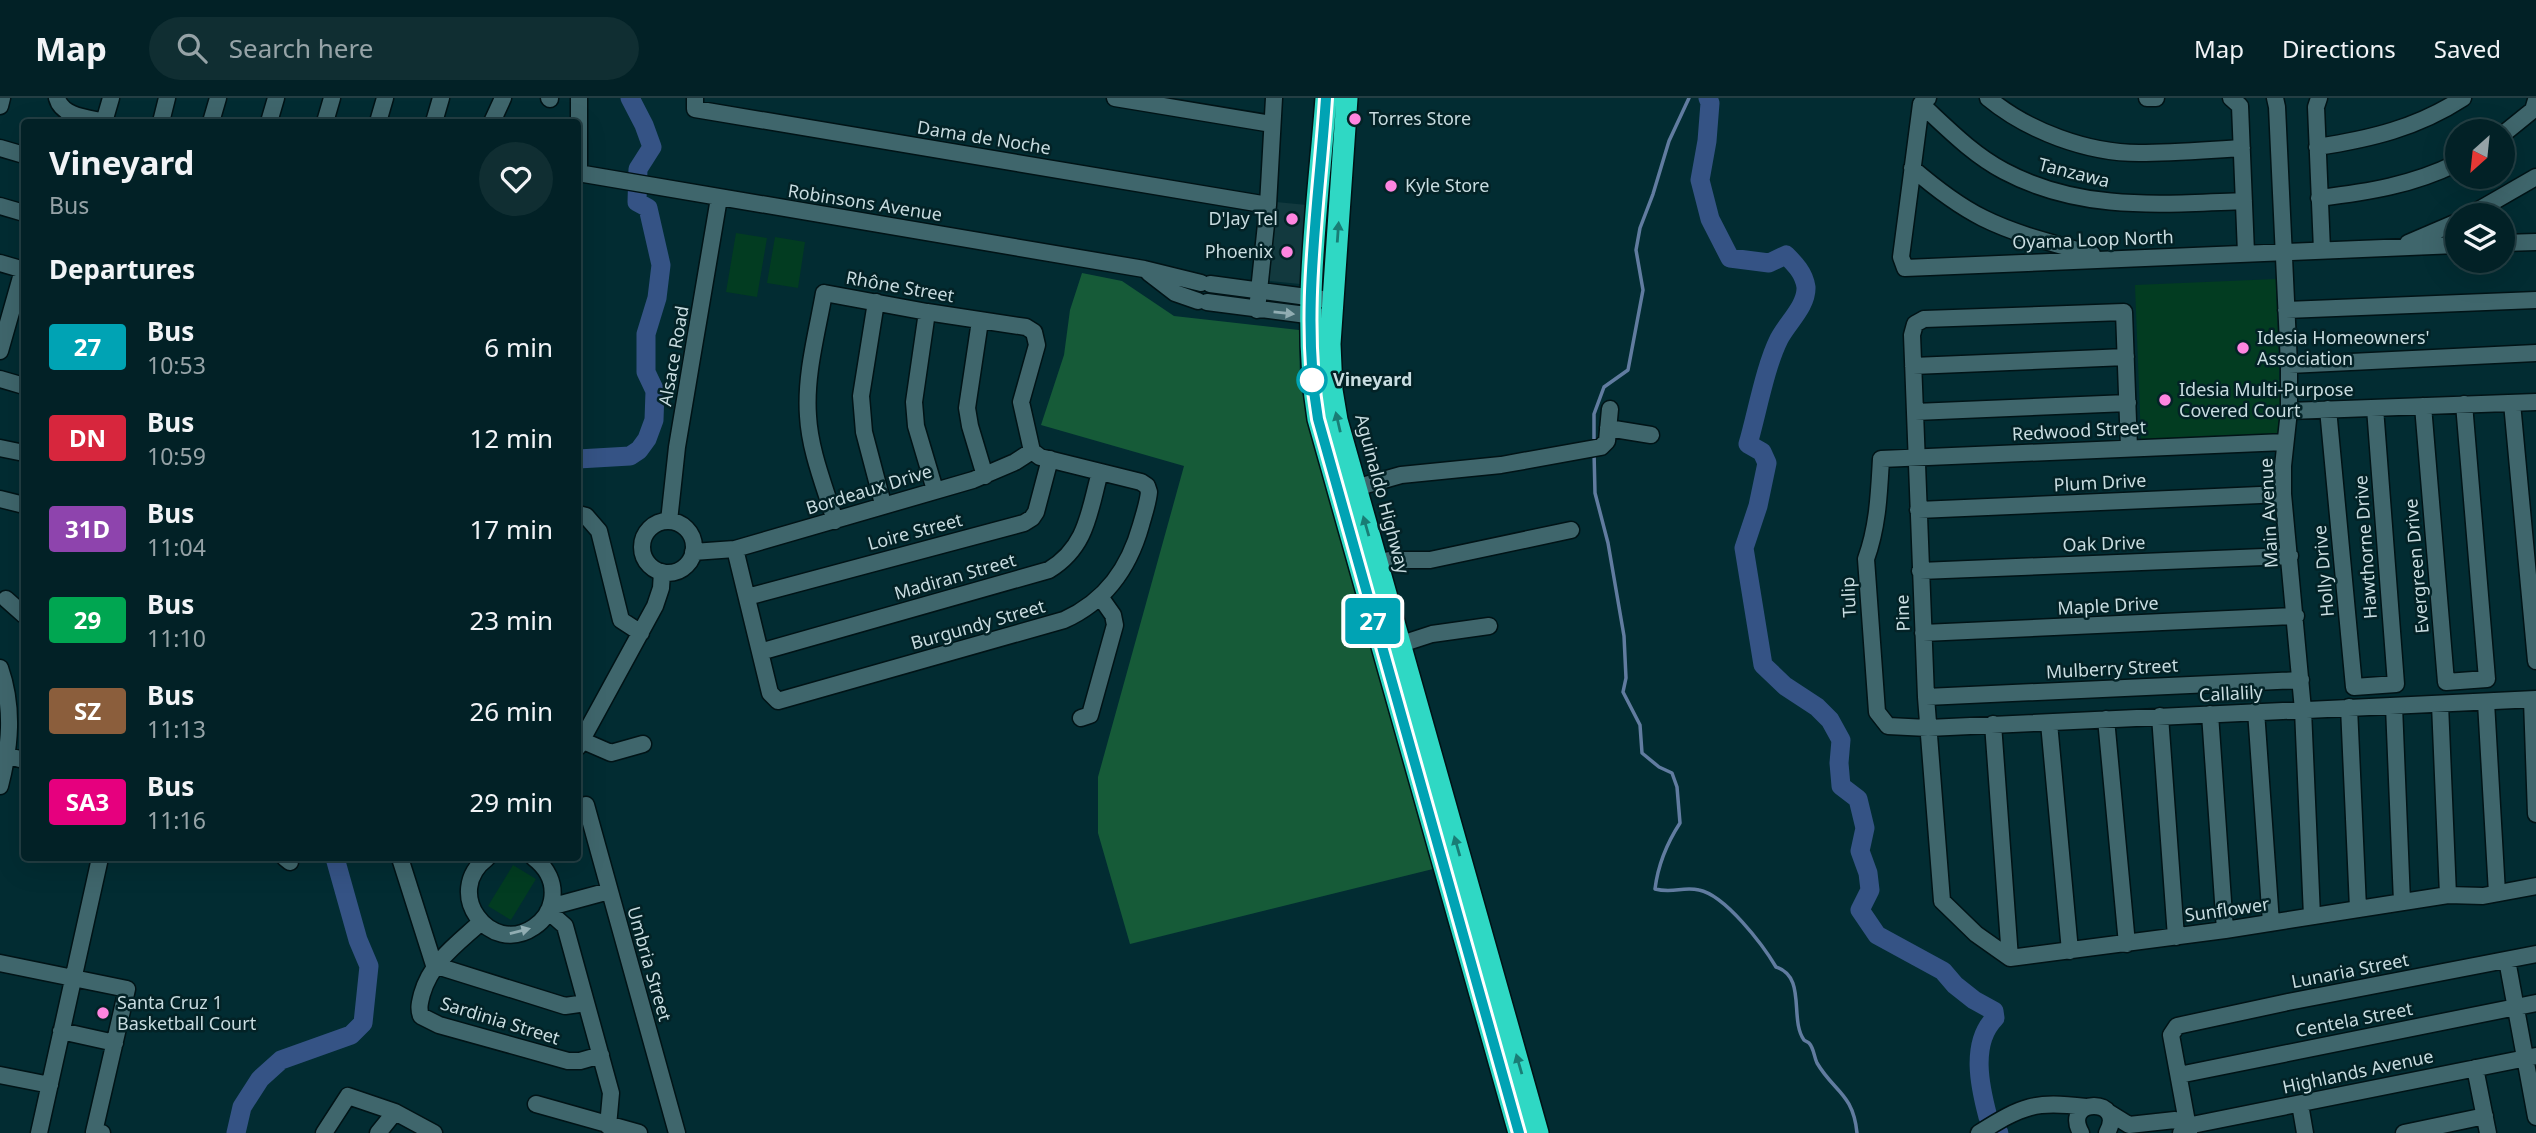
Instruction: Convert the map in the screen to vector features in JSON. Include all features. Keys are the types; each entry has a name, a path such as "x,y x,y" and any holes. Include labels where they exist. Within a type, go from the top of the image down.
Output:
{"highway":[{"name":"Aguinaldo Highway","path":"1326,98 1321,308 1346,490 1430,784 1538,1133"},
{"name":"Aguinaldo Highway","path":"1321,308 1347,98"},
{"name":"Aguinaldo Highway","path":"1430,784 1519,1133"}],"street":[{"path":"0,106 2,98"},
{"path":"106,119 111,98"},
{"path":"162,119 167,98"},
{"path":"212,119 218,98"},
{"path":"270,119 276,98"},
{"path":"325,119 332,98"},
{"path":"379,119 385,98"},
{"path":"435,119 441,98"},
{"name":"Robinsons Avenue","path":"579,98 580,119"},
{"path":"1115,98 1272,124"},
{"path":"1258,310 1274,98"},
{"path":"2147,98 2155,98"},
{"path":"2317,147 2396,131 2422,121 2463,98"},
{"path":"2318,99 2317,147 2322,250"},
{"path":"2515,125 2533,110 2535,100"},
{"path":"1925,101 1912,168 1943,194 1983,218 2023,234 2108,258"},
{"name":"Tanzawa","path":"1925,101 1969,148 2003,171 2039,186 2077,197 2129,205 2244,201"},
{"path":"1998,101 2028,125 2106,150 2137,153 2242,148"},
{"name":"Main Avenue","path":"2277,101 2289,365 2289,411 2283,494 2301,680 2312,916"},
{"path":"59,102 69,113 93,119"},
{"path":"2235,102 2242,148 2246,253"},
{"name":"Dama de Noche","path":"695,104 1268,205"},
{"path":"0,148 21,154"},
{"name":"Oyama Loop North","path":"1912,168 1901,257 1905,268 2445,245"},
{"path":"2319,198 2398,186 2445,168"},
{"name":"Robinsons Avenue","path":"581,173 1144,269 1205,284 1259,291 1321,308"},
{"path":"2491,203 2536,177"},
{"name":"Alsace Road","path":"669,521 677,447 719,198"},
{"path":"0,206 21,212"},
{"path":"2399,247 2445,227"},
{"path":"2515,243 2536,242"},
{"path":"0,263 21,269"},
{"name":"Robinsons Avenue","path":"1144,269 1175,293 1203,302 1258,310 1321,308"},
{"path":"0,351 21,280"},
{"name":"Rhône Street","path":"835,521 815,455 808,416 810,373 824,293 1026,327 1034,332 1037,345 1021,402 1032,451"},
{"path":"2286,310 2536,300"},
{"path":"876,302 861,396 864,432 883,505"},
{"path":"927,312 914,402 916,426 935,490"},
{"name":"Pine","path":"2010,958 1976,934 1942,901 1926,697 1912,335 1915,324 1924,319 2124,312 2126,357"},
{"path":"980,321 967,408 985,476"},
{"path":"2289,365 2536,353"},
{"path":"1913,366 2126,357 2129,448"},
{"path":"0,379 21,385"},
{"path":"2512,402 2536,661"},
{"path":"2289,411 2536,402"},
{"path":"1915,412 2127,403"},
{"name":"Evergreen Drive","path":"2423,406 2446,682 2487,679 2464,404"},
{"name":"Hawthorne Drive","path":"2375,408 2396,684"},
{"path":"1346,490 1401,475 1501,465 1595,448 1607,441 1610,410"},
{"name":"Holly Drive","path":"2328,410 2354,687 2396,684"},
{"path":"1608,428 1651,435"},
{"name":"Redwood Street","path":"1916,458 2285,442"},
{"path":"0,448 21,452"},
{"name":"Bordeaux Drive","path":"693,548 735,549 835,521 985,476 1032,451"},
{"name":"Burgundy Street","path":"735,549 772,697 778,701 1064,620 1089,608 1101,598 1121,573 1134,549 1149,492 1147,486 1141,482 1040,457 1032,451"},
{"name":"Tulip","path":"1916,458 1881,459 1878,513 1866,559 1867,594 1877,712 1888,726 1928,728"},
{"name":"Loire Street","path":"747,597 1024,523 1036,512 1050,459"},
{"name":"Madiran Street","path":"761,652 1049,570 1066,558 1080,540 1100,472"},
{"name":"Plum Drive","path":"1918,510 2283,494"},
{"path":"0,499 21,504"},
{"path":"581,515 586,516 598,531 621,620 641,633"},
{"path":"669,521 685,528 693,548 685,566 670,573 662,572 647,563 641,547 646,531 653,525 669,521"},
{"path":"1368,567 1389,560 1430,560 1571,530"},
{"name":"Oak Drive","path":"1920,571 2290,556"},
{"path":"581,740 655,606 661,588 662,572"},
{"path":"6,598 21,612"},
{"path":"1081,718 1090,715 1115,625 1113,615 1101,598"},
{"name":"Maple Drive","path":"1923,634 2296,617"},
{"path":"1391,647 1432,634 1489,626"},
{"path":"0,668 10,717 2,753"},
{"name":"Mulberry Street","path":"1926,697 2301,680"},
{"path":"2534,699 2536,814"},
{"name":"Callalily","path":"1928,728 2534,699"},
{"path":"0,702 0,786"},
{"path":"2486,702 2497,893"},
{"path":"2440,704 2448,895"},
{"path":"2394,706 2402,902"},
{"path":"2349,708 2358,908"},
{"path":"2256,711 2271,923"},
{"path":"2210,714 2225,930"},
{"path":"2160,716 2176,937"},
{"path":"2106,719 2127,944"},
{"path":"2049,723 2070,951"},
{"path":"1993,724 2010,958"},
{"path":"581,745 611,753 643,744"},
{"path":"2,753 21,759"},
{"name":"Umbria Street","path":"586,805 677,1133"},
{"path":"39,1133 99,861"},
{"path":"402,861 434,965 565,1006 586,1003"},
{"path":"484,861 476,868 468,890 469,902 481,922 498,932 517,934 535,926 549,909 552,897 549,876 537,861"},
{"name":"Sunflower","path":"2010,958 2225,930 2448,895 2483,896 2536,886"},
{"path":"549,909 609,891"},
{"path":"549,909 565,926 601,1055 612,1098 608,1126"},
{"name":"Sardinia Street","path":"481,922 434,965 419,1005 421,1016 433,1022 568,1061 580,1061 601,1055"},
{"name":"Lunaria Street","path":"2179,1075 2171,1035 2177,1026 2536,954"},
{"path":"2507,960 2516,1007 2531,1057 2536,1117"},
{"path":"0,963 127,989 94,1132 102,1133"},
{"name":"Centela Street","path":"2179,1075 2536,1003"},
{"path":"61,1031 115,1043"},
{"name":"Highlands Avenue","path":"2086,1107 2098,1105 2129,1125 2175,1120 2185,1131 2300,1104 2531,1057"},
{"path":"2475,1068 2488,1133"},
{"path":"0,1075 50,1085"},
{"path":"2179,1075 2185,1131"},
{"path":"324,1133 348,1096 396,1112 434,1133"},
{"path":"536,1104 639,1133"},
{"path":"2300,1104 2305,1133"},
{"path":"1979,1133 2023,1108 2040,1105 2086,1107"},
{"path":"2040,1105 2058,1112 2079,1129"},
{"path":"2079,1129 2078,1115 2086,1107"},
{"path":"378,1133 396,1112"},
{"path":"2107,1133 2111,1123 2108,1112"},
{"path":"2404,1133 2485,1116"}],"shaded area":[{"name":"Phoenix","path":"1276,202 1307,205 1300,284 1269,281"}],"green space":[{"path":"736,233 767,238 757,297 726,292"},
{"path":"775,237 805,242 798,288 767,283"},
{"path":"1082,273 1122,281 1174,316 1299,330 1300,382 1309,425 1433,869 1130,944 1098,833 1098,777 1184,466 1041,425 1064,355 1070,310"},
{"path":"2276,279 2280,401 2278,434 2141,440 2135,285"},
{"path":"513,865 536,879 511,920 488,906"}],"waterway":[{"path":"581,459 630,456 639,450 647,439 654,420 655,391 646,372 646,334 657,298 661,265 648,208 637,202 638,169 652,147 630,98"},
{"path":"1594,445 1594,414 1604,387 1628,370 1643,290 1636,250 1640,228 1669,141 1689,98"},
{"path":"1708,98 1710,103 1707,141 1700,180 1710,219 1730,258 1769,263 1786,255 1796,265 1806,287 1800,308 1782,333 1774,350 1748,444 1762,452 1767,463 1758,506 1744,548 1763,665 1785,686 1817,707 1830,720 1841,740 1841,786 1858,799 1865,828 1860,851 1868,873 1870,890 1860,910 1877,935 1943,971 1974,1000 1994,1011 1995,1018 1982,1040 1979,1066 1988,1117"},
{"path":"1594,452 1595,493 1608,543 1624,636 1626,678 1623,692 1640,725 1642,753 1659,767 1672,773 1677,787 1680,823 1664,854 1655,889 1699,890 1720,901 1753,934 1776,967 1785,972 1795,989 1798,1021 1804,1040 1811,1045 1823,1073 1847,1101 1857,1133"},
{"path":"236,1133 242,1107 260,1079 281,1060 351,1035 363,1023 369,966 358,940 336,861"}],"bus line":[{"name":"27","path":"1326,98 1310,316 1310,359 1318,419 1519,1133"}],"place":[{"name":"Torres Store","path":"1355,119"},
{"name":"Kyle Store","path":"1391,186"},
{"name":"D'Jay Tel","path":"1292,219"},
{"name":"Phoenix","path":"1287,252"},
{"name":"Idesia Homeowners' Association","path":"2243,348"},
{"name":"Vineyard","path":"1312,380"},
{"name":"Idesia Multi-Purpose Covered Court","path":"2165,400"},
{"name":"Santa Cruz 1 Basketball Court","path":"103,1013"}]}
